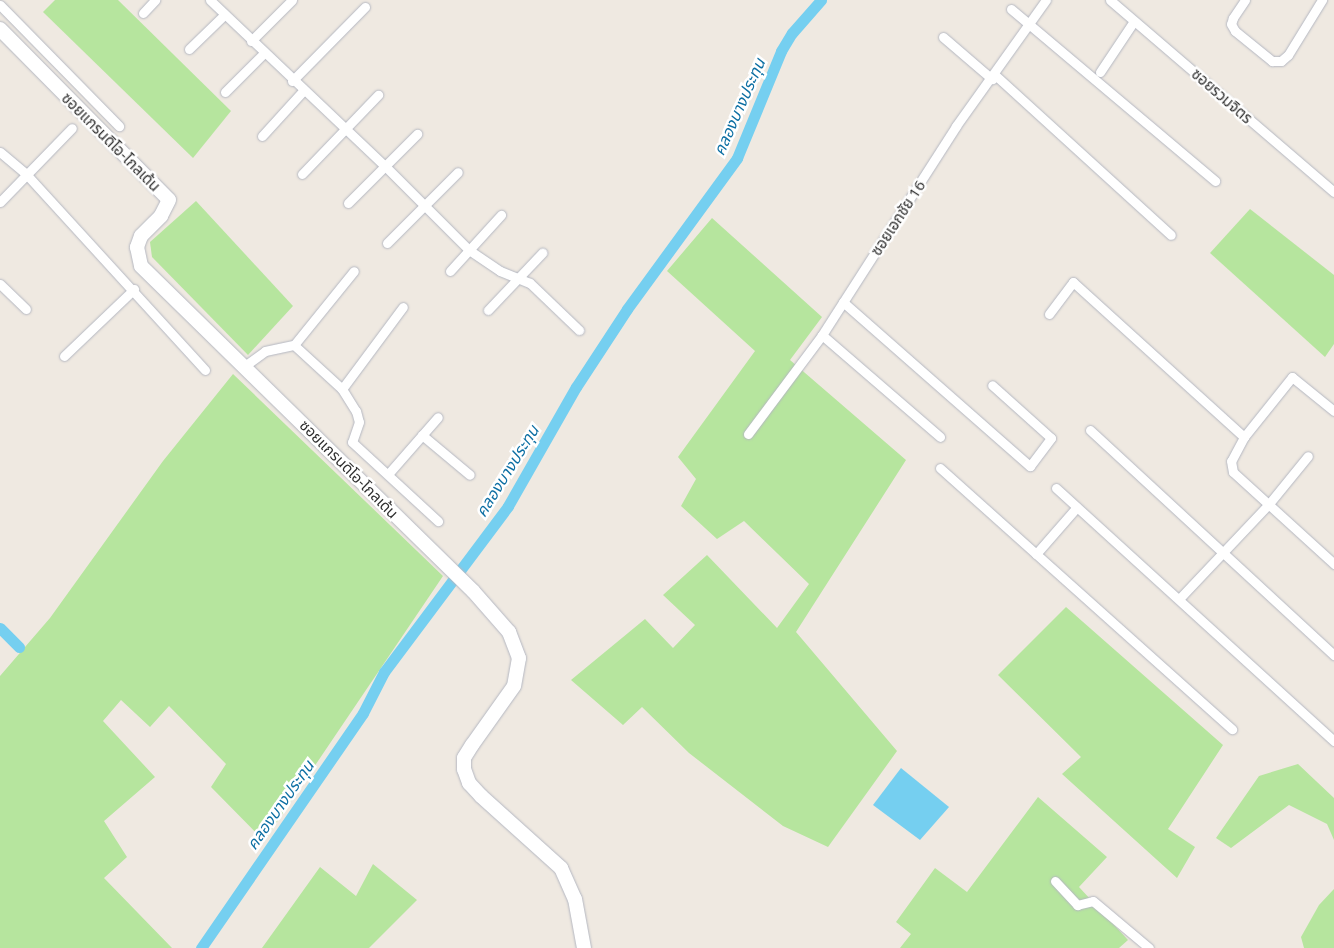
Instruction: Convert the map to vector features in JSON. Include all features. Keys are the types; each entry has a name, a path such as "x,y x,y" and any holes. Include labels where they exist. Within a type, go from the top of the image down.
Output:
{"street":[{"path":"143,13 155,0"},
{"path":"210,0 223,16 385,166 469,250 500,271 520,276 579,330"},
{"path":"251,41 292,0"},
{"name":"ซอยเอกชัย 16","path":"748,434 822,335 956,126 1030,25 1046,0"},
{"name":"ซอยรวมจิตร","path":"1110,0 1334,192"},
{"path":"1245,0 1231,24 1272,61 1281,61 1288,55 1322,0"},
{"path":"1,2 119,126"},
{"path":"292,80 365,7"},
{"path":"1011,9 1215,182"},
{"path":"189,50 223,16"},
{"path":"1100,72 1134,21"},
{"name":"ซอยแกรนดิโอ-โกลเด้น","path":"0,29 169,200 161,216 141,236 137,247 141,266 246,365 473,591 510,632 519,658 514,686 464,758 464,769 470,783 481,796 561,868 575,899 584,948"},
{"path":"943,37 993,76 1171,235"},
{"path":"225,92 264,53"},
{"path":"262,136 303,91"},
{"path":"302,174 378,95"},
{"path":"0,202 72,128"},
{"path":"348,203 417,134"},
{"path":"0,152 27,175 134,289 205,370"},
{"path":"387,243 458,172"},
{"path":"450,271 501,215"},
{"path":"488,310 542,253"},
{"path":"246,365 265,351 294,345 354,271"},
{"path":"1048,314 1073,282 1244,437"},
{"path":"0,284 26,309"},
{"path":"64,356 134,289"},
{"path":"843,302 1030,466 1051,438 992,386"},
{"path":"342,389 403,307"},
{"path":"822,335 940,437"},
{"path":"294,345 342,389 356,411 359,422 352,442 389,473 438,521"},
{"path":"1334,411 1292,376 1244,437 1231,466 1268,505 1334,564"},
{"path":"389,473 438,417"},
{"path":"1090,430 1334,655"},
{"path":"422,435 470,475"},
{"path":"1179,599 1268,505 1308,456"},
{"path":"940,468 1232,729"},
{"path":"1056,488 1334,741"},
{"path":"1036,554 1077,507"},
{"path":"1055,881 1077,906 1093,902 1097,904 1149,948"}],"green space":[{"path":"55,0 118,0 231,111 193,158 43,12"},
{"path":"196,201 293,306 248,355 152,257 150,242"},
{"path":"1250,209 1334,275 1334,344 1325,357 1210,253"},
{"path":"712,218 822,317 790,360 906,460 796,632 897,751 828,847 783,826 689,753 642,707 623,725 571,680 645,619 673,648 695,625 663,595 707,555 777,628 809,584 744,521 717,539 681,506 696,479 678,457 755,351 667,271"},
{"path":"233,374 443,576 264,841 211,787 226,764 169,706 150,727 121,700 103,721 155,777 104,821 127,857 104,878 172,948 0,948 0,676 50,618 163,461"},
{"path":"1066,607 1223,745 1168,829 1195,847 1177,878 1062,774 1081,757 998,675"},
{"path":"1298,764 1334,798 1334,840 1327,824 1289,805 1231,848 1216,838 1259,776"},
{"path":"1038,797 1107,857 1079,887 1128,940 1119,948 900,948 911,934 896,922 935,868 967,892"},
{"path":"373,864 417,900 369,948 262,948 320,867 356,896"},
{"path":"1334,889 1334,948 1304,948 1301,937 1319,905"}],"water":[{"path":"901,768 949,807 920,840 873,805"}],"waterway":[{"name":"คลองบางประทุน","path":"201,948 363,713 384,672 508,506 576,387 627,309 737,158 781,51 792,33 821,0"},
{"path":"0,628 19,647"}]}
